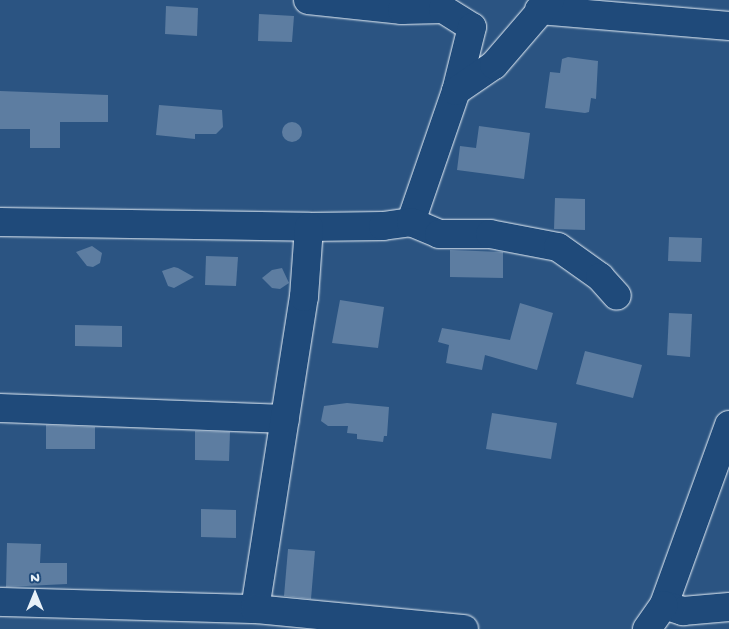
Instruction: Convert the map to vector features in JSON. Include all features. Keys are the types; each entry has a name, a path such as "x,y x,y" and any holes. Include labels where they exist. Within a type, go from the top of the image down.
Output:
{"street":[{"path":"308,0 402,10 443,9 472,27 456,92 411,222"},
{"path":"456,92 494,65 544,5 729,26"},
{"path":"0,222 309,227 383,226 411,222 438,234 490,234 558,247 600,277 617,296"},
{"path":"255,609 304,297 309,227"},
{"path":"0,408 285,419"},
{"path":"647,629 664,605 729,425"},
{"path":"0,602 212,618 255,609 464,629"},
{"path":"664,605 682,611 729,607"}],"building":[{"path":"166,6 198,8 197,36 165,34"},
{"path":"259,14 294,16 292,42 258,41"},
{"path":"568,57 598,61 596,99 591,98 589,112 545,108 550,72 560,73 562,59"},
{"path":"0,91 108,95 108,122 60,122 60,148 30,148 30,129 0,129"},
{"path":"159,105 222,110 223,127 216,134 195,134 195,139 156,135"},
{"path":"288,122 296,122 302,128 302,136 296,142 288,142 282,136 282,128"},
{"path":"479,126 530,133 524,179 457,170 460,146 476,148"},
{"path":"555,198 585,199 585,230 554,229"},
{"path":"669,237 702,238 701,262 668,261"},
{"path":"92,246 102,253 100,263 93,267 87,266 76,252"},
{"path":"450,250 503,252 503,278 450,277"},
{"path":"206,256 238,257 236,286 205,285"},
{"path":"174,267 194,277 174,288 168,286 162,271"},
{"path":"282,268 289,283 280,289 272,288 262,278 272,270"},
{"path":"340,300 384,307 378,348 332,343"},
{"path":"520,303 553,313 537,370 485,355 482,370 446,363 449,345 438,342 442,328 510,340"},
{"path":"669,313 692,314 690,357 667,355"},
{"path":"75,325 122,326 122,347 75,346"},
{"path":"585,351 642,365 633,398 576,384"},
{"path":"347,403 389,407 387,436 384,436 383,442 357,439 357,434 347,433 348,426 328,426 321,421 324,406"},
{"path":"492,413 557,423 551,459 486,449"},
{"path":"46,425 95,427 95,449 46,449"},
{"path":"195,431 230,432 229,461 195,460"},
{"path":"201,509 236,510 236,538 201,537"},
{"path":"7,543 41,544 40,563 67,563 67,584 6,587"},
{"path":"288,549 315,551 311,599 284,596"}]}
